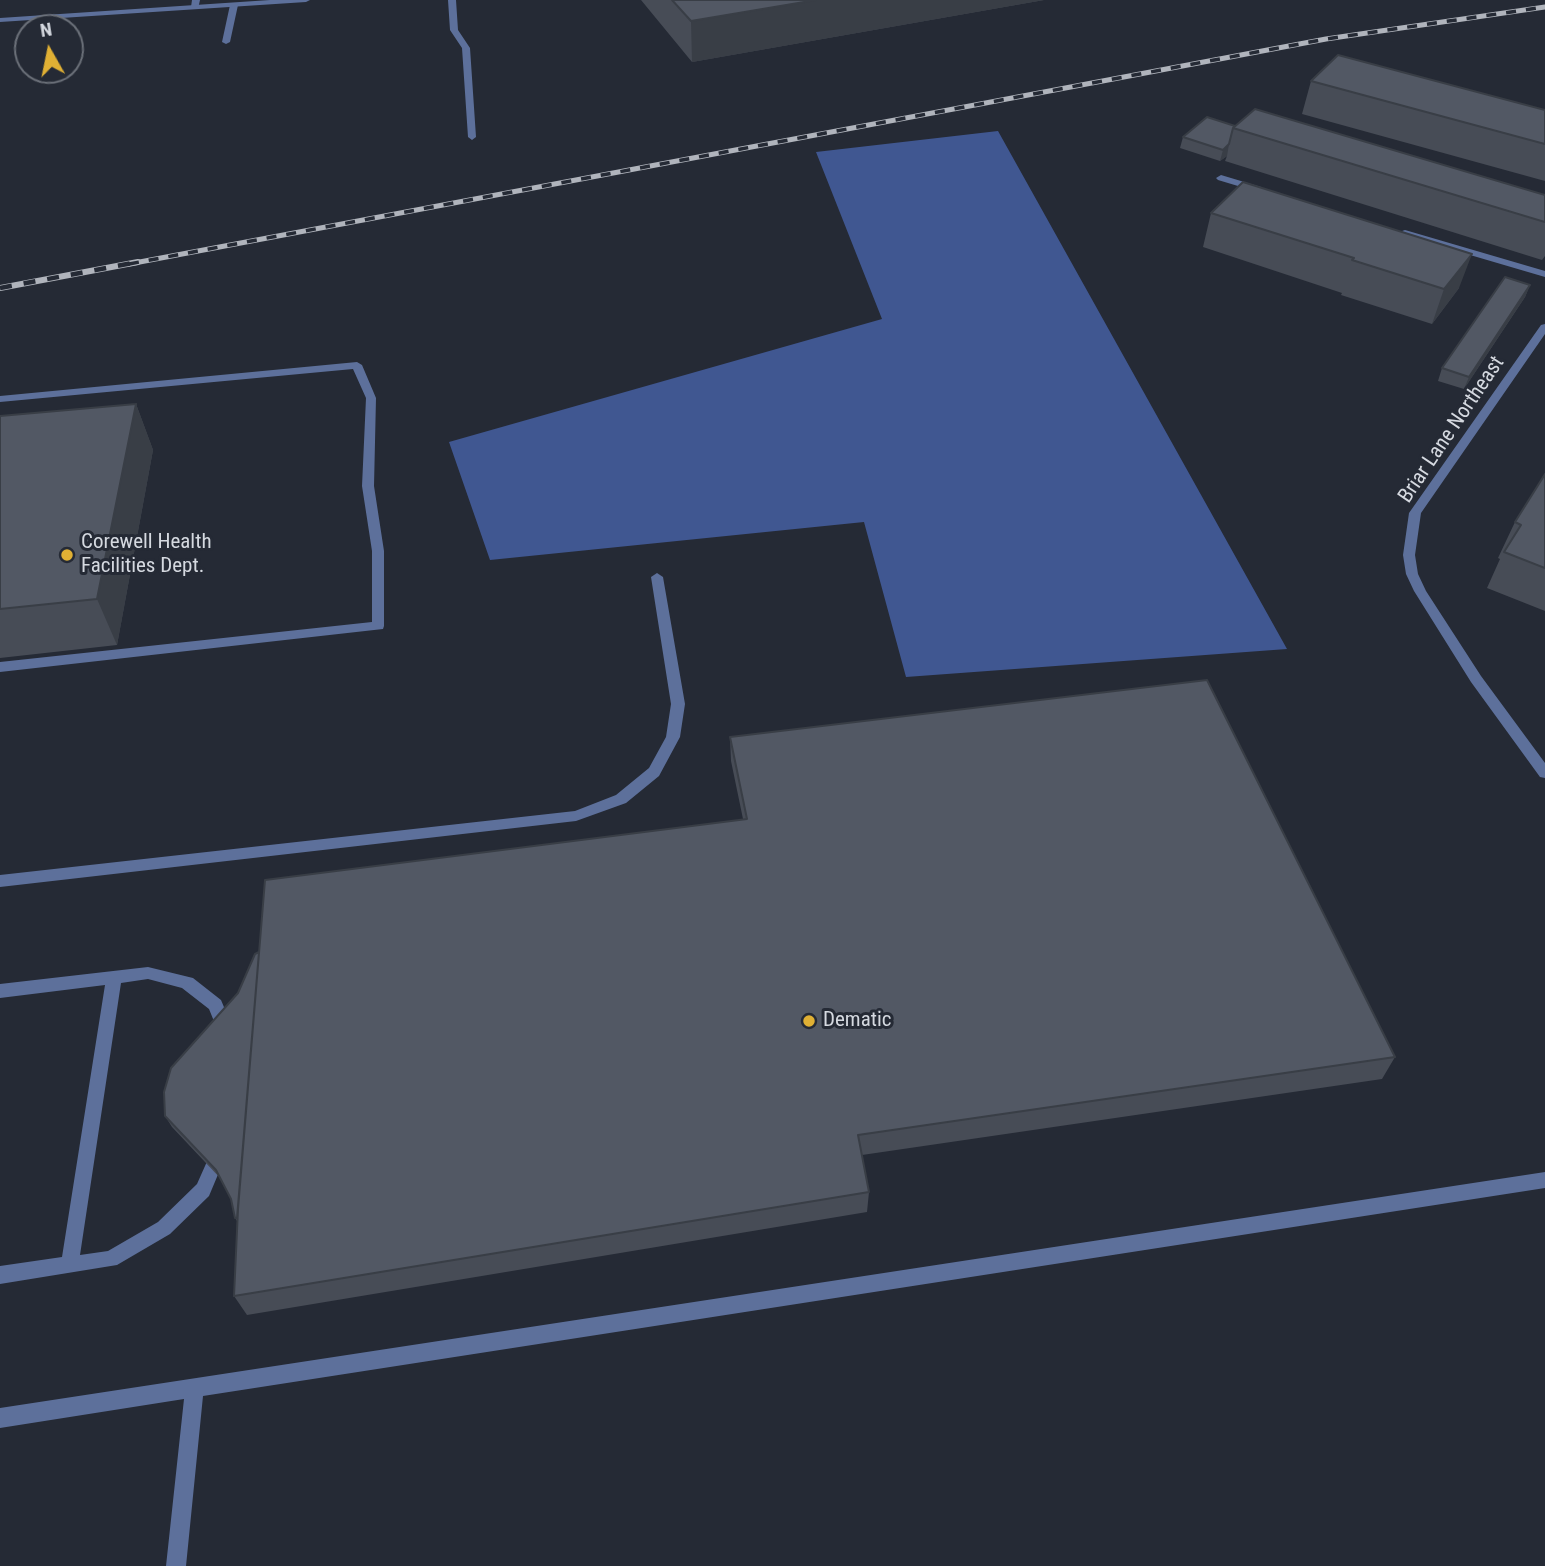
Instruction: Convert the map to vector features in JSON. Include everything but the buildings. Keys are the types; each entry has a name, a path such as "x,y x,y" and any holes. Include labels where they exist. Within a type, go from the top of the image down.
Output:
{"street":[{"path":"0,20 196,4 234,5 306,0"},
{"path":"452,0 454,30 466,48 472,137"},
{"path":"226,42 234,5"},
{"path":"1221,178 1273,194"},
{"path":"1390,228 1545,274"},
{"name":"Briar Lane Northeast","path":"1545,327 1415,513 1409,555 1412,574 1420,591 1476,679 1545,773"},
{"path":"0,398 357,365 371,398 368,486 378,551 378,626 0,667"},
{"path":"0,881 576,816 621,799 654,772 673,737 678,704 657,578"},
{"path":"0,991 148,973 187,983 215,1005 231,1042"},
{"path":"70,1265 114,977"},
{"path":"0,1275 111,1259 164,1228 203,1189 225,1138"},
{"path":"0,1418 1545,1180"},
{"path":"176,1566 194,1389"}],"shaded area":[{"path":"998,131 1287,649 906,677 864,522 490,560 449,442 882,319 816,152"}],"railway":[{"path":"129,264 1326,39 1545,7"},
{"path":"0,288 138,262"}],"place":[{"name":"Corewell Health Facilities Dept.","path":"67,555"},
{"name":"Dematic","path":"809,1021"}]}
